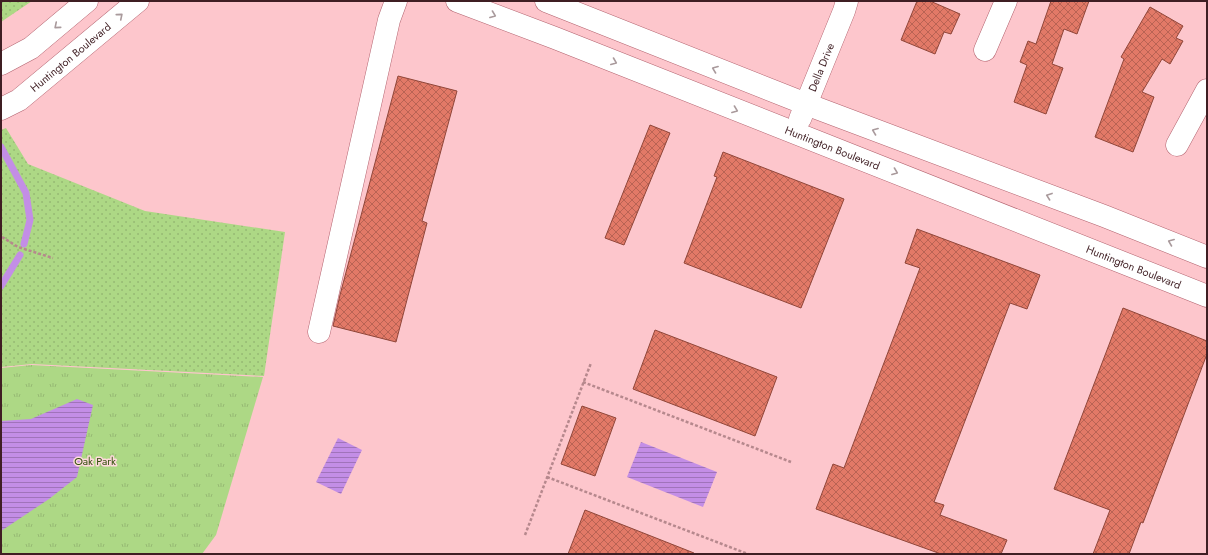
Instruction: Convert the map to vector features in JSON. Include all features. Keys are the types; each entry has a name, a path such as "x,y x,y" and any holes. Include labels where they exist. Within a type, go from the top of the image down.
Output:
{"street":[{"path":"1,64 32,48 87,1"},
{"name":"Huntington Boulevard","path":"1,109 19,100 138,1"},
{"path":"319,332 388,20 396,1"},
{"name":"Huntington Boulevard","path":"457,1 555,38 1207,296"},
{"path":"546,1 806,104 1104,216 1207,257"},
{"name":"Della Drive","path":"794,133 847,1"},
{"path":"985,50 1006,1"},
{"path":"1177,145 1207,90"}],"path":[{"path":"1,237 18,247 53,258"},
{"path":"525,535 591,363"},
{"path":"583,382 791,462"},
{"path":"547,477 748,554"}],"green space":[{"path":"1,1 32,1 1,22"},
{"path":"6,128 28,164 145,211 285,232 264,376 32,364 1,367 1,130"},
{"name":"Oak Park","path":"31,365 263,377 216,535 202,554 1,554 1,368"}],"shaded area":[{"path":"77,399 93,405 77,477 49,499 1,531 1,421 31,419"},
{"path":"338,438 362,450 341,494 316,482"},
{"path":"641,442 717,472 703,507 627,477"}],"building":[{"path":"917,1 930,1 960,14 951,34 944,32 935,54 901,40"},
{"path":"1051,1 1089,1 1077,34 1064,29 1052,64 1063,68 1046,114 1014,102 1027,65 1020,62 1028,41 1036,44"},
{"path":"1150,7 1183,26 1176,38 1183,41 1170,64 1162,59 1142,92 1154,97 1133,152 1095,137 1124,59 1121,57"},
{"path":"398,76 457,91 422,221 427,223 396,342 333,326"},
{"path":"650,125 670,133 624,245 605,238"},
{"path":"723,152 844,199 801,308 684,263 717,177 714,176"},
{"path":"917,229 1040,275 1027,309 1010,303 934,502 944,505 940,515 1007,540 1001,554 941,554 816,509 833,464 844,468 920,268 905,263"},
{"path":"1123,308 1207,341 1207,354 1143,523 1141,522 1129,554 1093,554 1110,510 1054,489"},
{"path":"655,330 777,377 755,436 633,389"},
{"path":"582,406 616,418 595,476 561,464"},
{"path":"585,510 694,553 568,554"}],"waterway":[{"path":"1,147 26,193 30,220 24,244"},
{"path":"1,286 20,255"}]}
